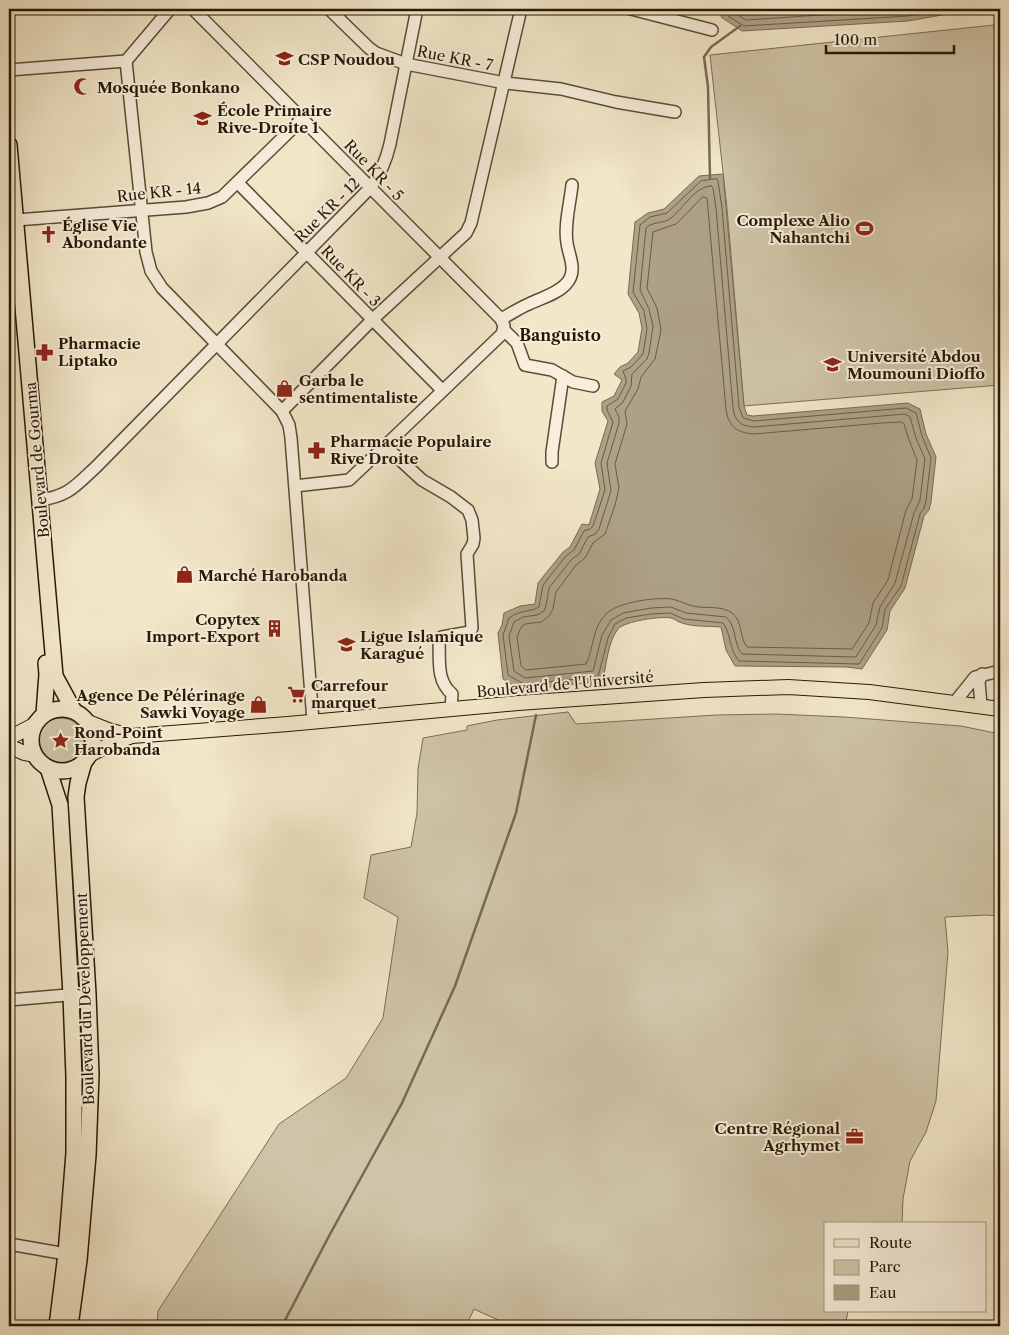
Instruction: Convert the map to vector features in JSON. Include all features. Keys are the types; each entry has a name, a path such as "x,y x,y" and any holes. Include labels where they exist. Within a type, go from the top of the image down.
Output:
{"highway":[{"name":"Boulevard de Gourma","path":"9,145 55,676 74,711"},
{"name":"Boulevard de Gourma","path":"9,258 47,674 39,720"},
{"path":"59,709 74,711 88,722 92,733 93,744 87,759 76,768 67,771 57,771 48,768 40,763 34,755 31,735 39,720 59,709"},
{"name":"Boulevard du Développement","path":"70,1326 79,1260 88,1155 91,1074 76,797 78,783 87,759"},
{"name":"Boulevard du Développement","path":"48,768 60,805 71,995 74,1153 66,1254 56,1326"}],"main road":[{"name":"Boulevard de l'Université","path":"87,759 111,744 132,736 518,703 704,690 788,687 869,692 981,705 1000,709"},
{"path":"9,738 39,720"},
{"name":"Boulevard de l'Université","path":"88,722 108,730 132,736"},
{"path":"9,746 24,753 34,755"}],"street":[{"path":"9,70 126,61 170,9"},
{"name":"Rue KR - 5","path":"193,9 304,118 370,188 440,257 517,343 525,365 552,370 563,376"},
{"name":"Rue KR - 7","path":"329,9 376,53 406,64 504,83 561,89 616,102 675,112"},
{"name":"Rue KR - 12","path":"40,500 55,498 71,490 128,436 370,188 379,176 385,163 417,9"},
{"path":"282,411 372,320 458,241 472,223 521,9"},
{"path":"632,9 712,30"},
{"path":"126,61 146,252 151,271 162,288 282,411 289,425 314,721"},
{"name":"Rue KR - 14","path":"16,220 208,204 222,197 238,183 304,118"},
{"name":"Rue KR - 3","path":"238,183 442,390"},
{"path":"295,486 349,480 527,304 548,296 570,279 572,263 566,242 572,185"},
{"path":"552,462 563,376 573,382 594,386"},
{"path":"385,446 422,480 466,508 472,520 473,544 467,553 466,565 472,628 470,632 442,637 439,640 441,680 452,694 451,710"},
{"path":"955,702 975,677 1000,671"},
{"path":"981,705 980,682 982,674"},
{"path":"9,1000 88,993"},
{"path":"9,1244 66,1254"}],"green space":[{"name":"Complexe Alio Nahantchi","path":"994,25 1000,83 1000,385 744,406 727,208 710,55"},
{"path":"568,712 576,724 716,715 776,714 961,726 1000,734 1000,916 945,917 948,952 936,1101 926,1132 910,1161 903,1199 902,1222 824,1222 824,1312 848,1312 845,1326 511,1326 474,1309 466,1326 157,1326 158,1311 279,1124 346,1078 383,1018 398,917 364,898 371,855 411,847 417,813 418,769 423,738 467,730 467,726 497,720"},
{"name":"Rond-Point Harobanda","path":"66,718 70,719 80,728 83,732 83,750 74,760 66,764 56,764 48,760 39,750 38,736 42,728 52,719"}],"water":[{"path":"724,9 976,9 908,21 742,31 721,17"},
{"path":"723,174 744,406 747,415 908,403 920,409 926,434 936,457 931,502 929,510 924,516 905,588 890,611 887,630 862,669 847,667 735,666 726,650 721,627 691,625 671,618 659,618 635,621 618,629 610,647 603,681 522,690 503,679 498,633 502,625 504,613 520,606 535,604 538,583 563,552 570,547 582,524 589,525 600,489 595,463 608,421 602,411 602,402 614,396 622,380 614,374 638,352 642,328 639,313 628,294 635,222 648,213 664,209 699,176"}],"waterway":[{"path":"710,178 708,87 704,57 711,47 740,26"},
{"path":"282,1326 402,1103 455,986 516,813 536,715"}],"place":[{"name":"CSP Noudou","path":"284,59"},
{"name":"Mosquée Bonkano","path":"83,87"},
{"name":"École Primaire Rive-Droite 1","path":"203,119"},
{"name":"Complexe Alio Nahantchi","path":"864,229"},
{"name":"Église Vie Abondante","path":"48,234"},
{"name":"Pharmacie Liptako","path":"44,352"},
{"name":"Université Abdou Moumouni Dioffo","path":"833,365"},
{"name":"Garba le sentimentaliste","path":"285,389"},
{"name":"Pharmacie Populaire Rive Droite","path":"316,450"},
{"name":"Marché Harobanda","path":"184,575"},
{"name":"Copytex Import-Export","path":"274,628"},
{"name":"Ligue Islamique Karagué","path":"346,645"},
{"name":"Carrefour marquet","path":"297,694"},
{"name":"Agence De Pélérinage Sawki Voyage","path":"259,704"},
{"name":"Rond-Point Harobanda","path":"60,741"},
{"name":"Centre Régional Agrhymet","path":"854,1137"}],"district":[{"name":"Banguisto","path":"560,335"}]}
